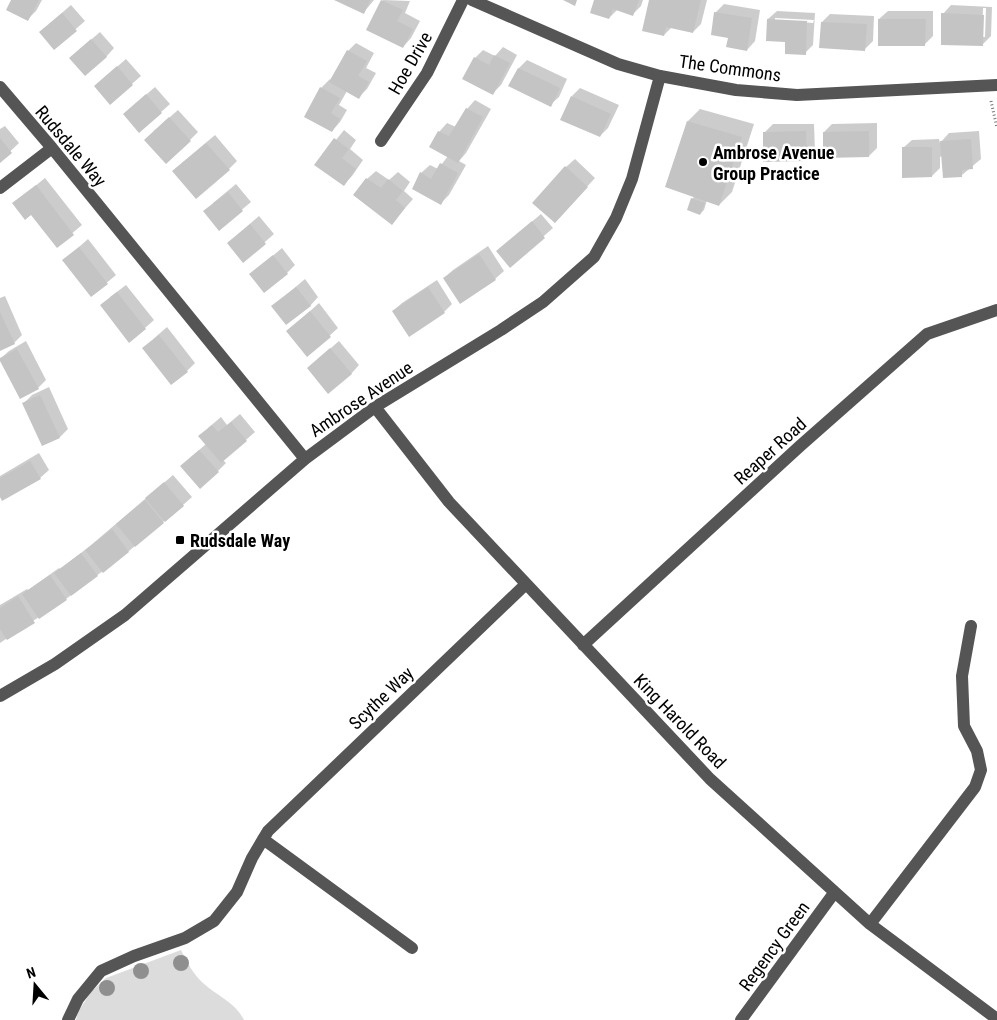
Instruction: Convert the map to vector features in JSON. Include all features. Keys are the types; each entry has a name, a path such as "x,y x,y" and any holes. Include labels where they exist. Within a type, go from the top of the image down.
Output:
{"street":[{"name":"Hoe Drive","path":"382,141 428,74 463,0"},
{"name":"The Commons","path":"472,0 618,64 660,76 736,90 797,95 992,85"},
{"name":"Ambrose Avenue","path":"0,696 55,664 125,615 305,459 375,407 543,302 594,256 616,218 632,179 660,76"},
{"name":"Rudsdale Way","path":"0,87 52,148 305,459"},
{"path":"0,188 52,148"},
{"name":"Reaper Road","path":"583,645 800,446 927,334 997,310"},
{"name":"King Harold Road","path":"375,407 450,502 710,780 870,924 997,1020"},
{"name":"Scythe Way","path":"68,1020 78,999 101,972 134,956 185,938 214,921 237,892 252,858 268,831 318,781 526,584"},
{"path":"870,924 975,787 981,770 977,751 964,726 962,676 971,626"},
{"path":"263,839 412,948"},
{"name":"Regency Green","path":"741,1020 834,893"}],"path":[{"path":"992,85 997,128"}],"shaded area":[{"path":"181,950 190,968 199,979 231,1004 244,1020 76,1020 78,1012 91,992 106,978"}],"building":[{"path":"11,0 39,0 28,21 6,10"},
{"path":"334,0 370,0 364,14"},
{"path":"381,0 403,10 397,21 413,29 403,48 366,30"},
{"path":"563,0 577,0 575,6"},
{"path":"594,0 639,0 633,16 613,9 609,19 590,13"},
{"path":"649,0 701,0 693,33 666,27 664,36 642,31"},
{"path":"714,12 752,18 747,51 726,47 728,38 711,35"},
{"path":"62,13 77,31 54,50 39,32"},
{"path":"941,13 984,15 983,46 941,45"},
{"path":"767,19 807,21 806,55 785,54 785,42 766,41"},
{"path":"878,19 926,19 925,46 878,46"},
{"path":"821,22 867,24 865,51 819,48"},
{"path":"91,39 107,57 85,76 69,58"},
{"path":"347,50 367,61 358,76 369,82 359,99 329,82"},
{"path":"494,55 510,63 493,95 462,79 474,57 489,65"},
{"path":"117,66 133,85 110,105 94,86"},
{"path":"518,68 560,88 551,107 508,86"},
{"path":"320,87 340,98 331,113 340,119 332,132 304,117"},
{"path":"146,94 162,113 139,133 123,114"},
{"path":"571,96 611,114 600,137 560,120"},
{"path":"466,108 483,117 458,163 429,147 438,131 449,136"},
{"path":"169,117 191,141 166,164 144,140"},
{"name":"Ambrose Avenue Group Practice","path":"687,121 742,137 719,206 665,187"},
{"path":"806,131 807,161 763,162 763,132"},
{"path":"869,131 869,157 823,158 823,132"},
{"path":"0,138 12,153 0,163"},
{"path":"334,138 349,149 342,158 356,169 344,186 314,165"},
{"path":"971,139 973,169 962,170 962,177 943,178 940,141"},
{"path":"206,143 230,170 196,199 172,171"},
{"path":"902,147 932,147 932,177 902,178"},
{"path":"440,163 458,173 441,205 412,189 420,172 431,179"},
{"path":"565,166 588,187 555,223 532,203"},
{"path":"366,178 381,188 388,179 403,191 396,200 405,208 392,225 353,195"},
{"path":"36,185 74,235 57,248 31,215 25,220 12,203"},
{"path":"228,192 243,211 219,231 203,211"},
{"path":"691,198 705,203 700,215 687,210"},
{"path":"532,221 545,238 510,268 496,251"},
{"path":"250,224 266,244 243,263 227,243"},
{"path":"79,247 108,284 91,297 62,260"},
{"path":"479,254 496,280 460,304 443,278"},
{"path":"273,255 288,274 264,293 249,274"},
{"path":"296,287 311,306 286,325 271,306"},
{"path":"428,287 445,313 409,337 392,311"},
{"path":"117,292 146,329 129,343 100,305"},
{"path":"310,311 331,337 307,357 286,331"},
{"path":"0,312 15,344 0,351"},
{"path":"159,335 188,372 171,385 142,348"},
{"path":"330,348 352,374 328,394 307,368"},
{"path":"17,349 39,389 20,399 0,361 0,358"},
{"path":"40,395 60,438 42,446 22,403"},
{"path":"231,422 247,441 221,463 198,436 212,425 218,432"},
{"path":"199,450 219,472 200,489 180,466"},
{"path":"30,461 41,479 2,501 0,497 0,478"},
{"path":"164,482 184,506 165,522 145,498"},
{"path":"145,500 164,523 135,547 116,524"},
{"path":"112,529 129,552 103,573 85,550"},
{"path":"81,553 98,576 71,596 54,573"},
{"path":"50,575 67,600 39,619 22,594"},
{"path":"18,596 35,623 7,640 0,629 0,608"}],"place":[{"name":"Ambrose Avenue Group Practice","path":"703,162"},
{"name":"Rudsdale Way","path":"180,540"}]}
